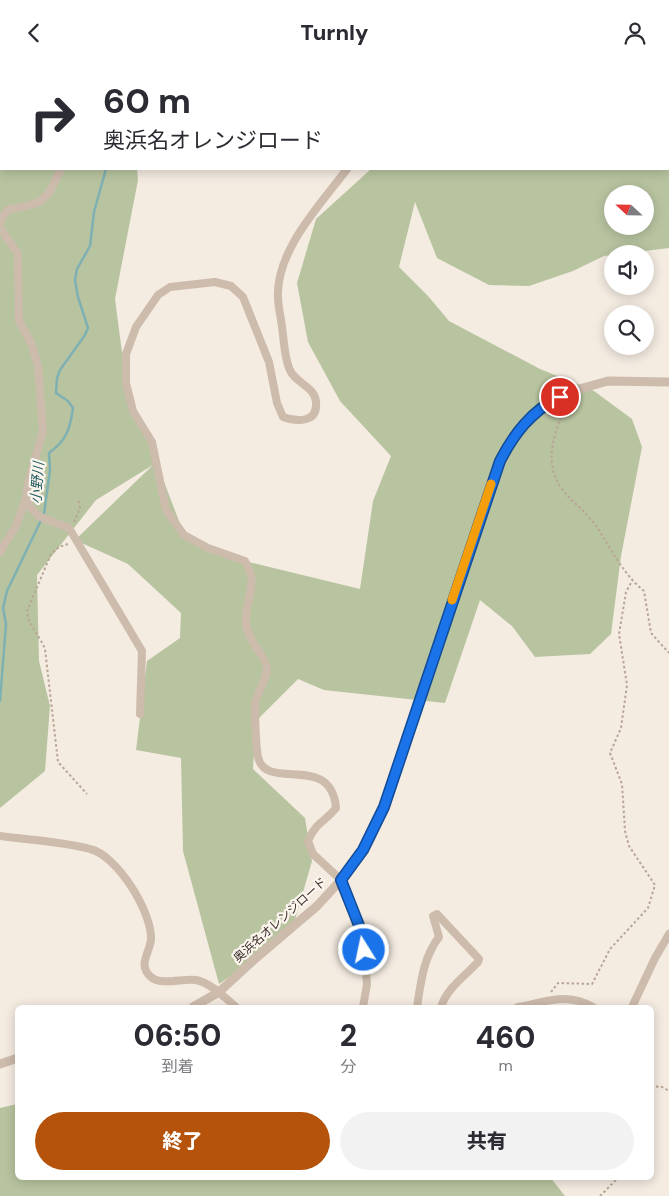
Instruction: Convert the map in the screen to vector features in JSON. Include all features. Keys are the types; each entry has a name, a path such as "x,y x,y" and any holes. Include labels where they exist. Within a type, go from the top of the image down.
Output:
{"street":[{"path":"0,223 1,218 9,209 37,204 49,193 60,170"},
{"path":"346,170 291,245 280,279 278,295 289,369 297,379 314,393 317,404 312,415 304,421 293,421 283,417 277,403 269,362 243,297 231,286 215,282 170,287 158,295 136,327 126,354 126,383 133,411 152,442 166,510 184,535 208,548 245,561 251,576 246,624 251,642 263,657 267,667 265,679 255,701 258,758 263,767 272,772 307,775 321,779 330,787 335,797 336,809 328,818 314,827 308,841 312,854 341,880 362,933 367,984 363,1005"},
{"path":"0,228 18,254 19,321 32,345 38,366 43,431 28,483 26,498 16,526 0,551"},
{"name":"奥浜名オレンジロード","path":"197,1005 220,993 256,958 317,906 341,880 363,850 384,807 500,461 515,433 547,403 572,391 608,381 669,382"},
{"path":"26,498 31,509 38,515 69,528 142,651 140,714"},
{"path":"0,836 92,849 108,859 134,889 145,907 151,941 145,958 144,968 152,978 157,981 196,980 220,993 234,1005"},
{"path":"417,1005 423,967 431,948 439,937 433,916 437,914 479,959 453,986 444,998 442,1005"},
{"path":"633,1005 654,958 669,934"},
{"path":"529,1005 546,1000 570,999 588,1005"},
{"path":"0,1064 15,1059"}],"path":[{"path":"572,391 561,417 550,455 556,478 564,491 595,524 632,581 644,591 651,633 669,653"},
{"path":"69,528 73,525 80,508 78,498"},
{"path":"75,541 59,547 51,554 27,611 27,618 41,640 44,649 58,762 87,794"},
{"path":"546,1000 558,983 592,984 610,949 648,908 656,885 629,846 625,831 622,784 610,753 620,729 627,685 619,634 626,593 632,581"},
{"path":"654,1086 662,1087 669,1091"},
{"path":"600,1196 616,1180"}],"green space":[{"path":"0,170 137,170 138,180 115,299 126,383 184,534 245,561 360,589 373,501 391,456 340,401 308,342 297,283 316,219 370,170 669,170 669,248 654,250 654,245 604,245 604,256 573,271 529,286 489,285 437,258 415,202 399,267 428,296 449,321 540,369 594,391 632,419 642,447 621,556 611,634 590,654 535,657 512,626 480,600 445,703 324,690 298,679 256,721 253,769 305,818 312,861 291,934 219,984 183,851 181,758 136,750 147,661 180,638 181,613 128,564 75,540 153,465 96,500 37,575 39,661 50,706 45,771 0,808"},
{"path":"15,1104 15,1180 552,1180 565,1196 0,1196 0,1108"}],"waterway":[{"name":"小野川","path":"0,701 6,624 3,608 7,591 44,514 50,470 49,453 64,439 71,422 73,408 68,401 56,393 57,378 60,370 88,328 78,297 75,280 77,269 90,246 94,212 106,170"}],"slow traffic":[{"path":"452,600 491,484"}],"route":[{"path":"364,950 362,933 341,880 363,850 384,807 500,461 515,433 547,403 560,397"}]}
